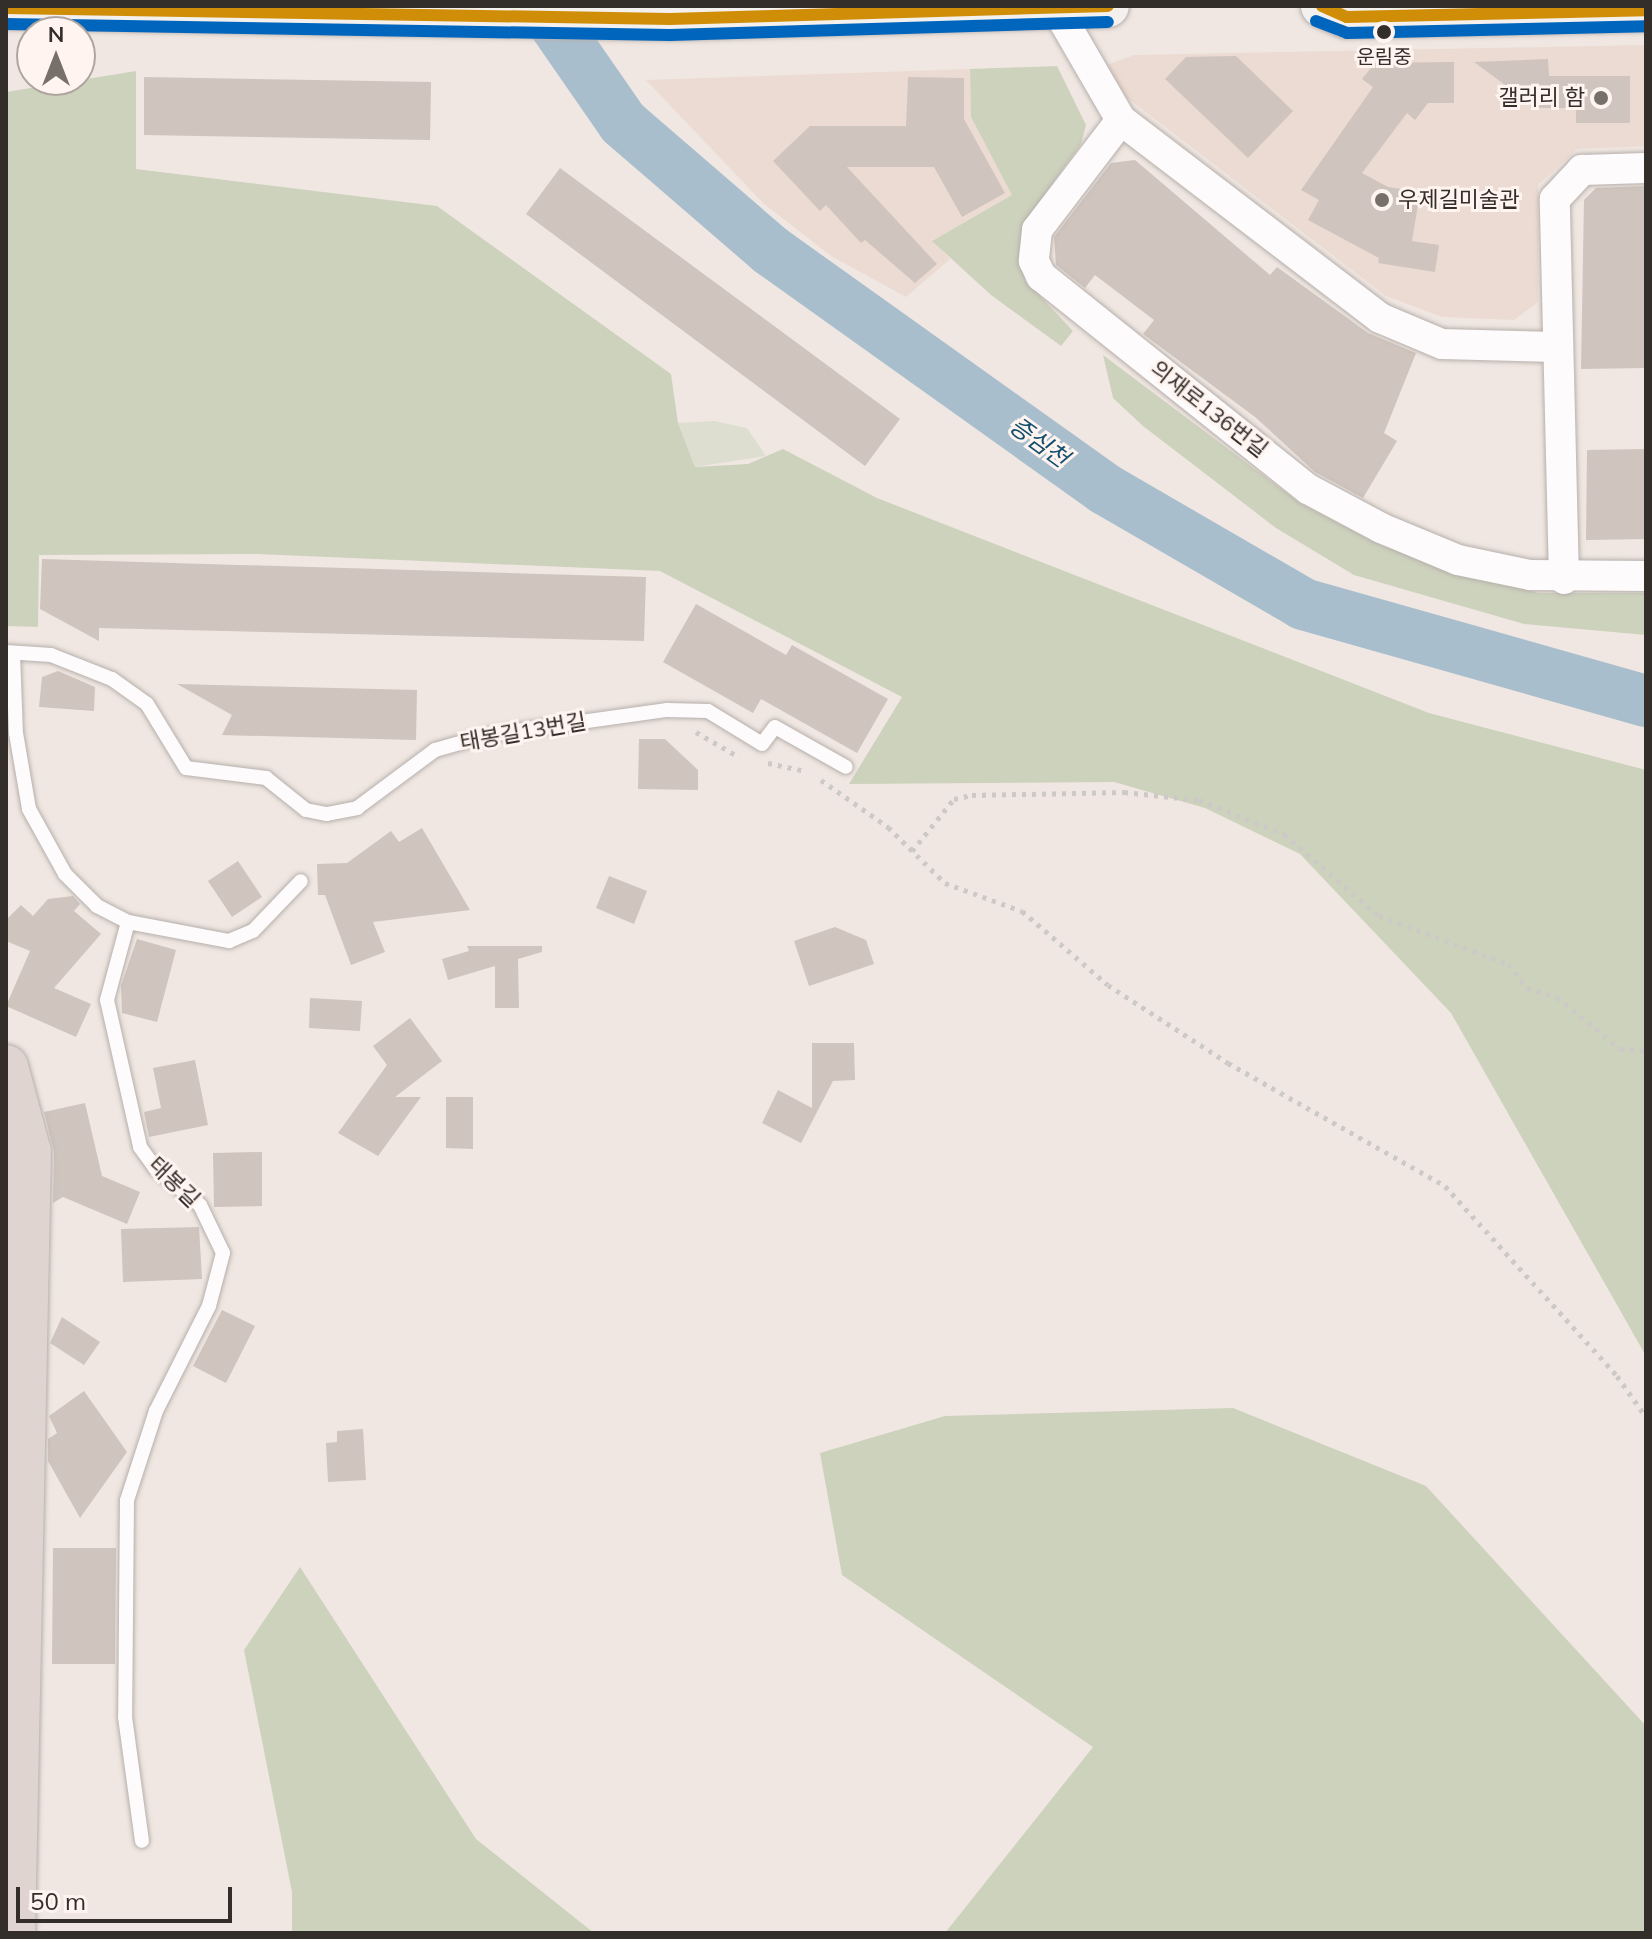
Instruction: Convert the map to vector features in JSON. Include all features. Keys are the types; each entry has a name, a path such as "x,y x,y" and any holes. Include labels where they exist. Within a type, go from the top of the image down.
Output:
{"highway":[{"path":"6,1067 29,1152 13,1933"}],"main road":[{"path":"6,8 472,17 594,12 670,19 756,11 1108,6"},
{"path":"1322,6 1347,17 1646,10"}],"street":[{"path":"1056,8 1121,120 1398,330 1442,344 1555,347"},
{"name":"의재로136번길","path":"1121,120 1037,230 1034,261 1041,276 1308,489 1458,560 1564,579 1646,576"},
{"path":"1564,579 1555,347 1555,199 1582,170 1646,168"}],"lane":[{"name":"태봉길13번길","path":"10,652 51,655 112,679 147,704 186,768 266,778 306,810 327,814 357,808 435,750 488,735 667,710 708,711 762,744 775,727 846,767"},
{"path":"10,652 16,733 29,809 65,874 97,906 128,922 229,941 253,931 301,881"},
{"name":"태봉길","path":"128,922 107,1000 140,1147 155,1168 200,1205 223,1253 209,1306 156,1411 127,1500 125,1717 142,1841"}],"path":[{"path":"667,710 726,754 808,771 912,851 945,883 1022,911 1108,985 1228,1063 1445,1186 1617,1376 1646,1417"},
{"path":"912,851 954,799 972,795 1124,792 1199,800 1284,834 1379,916 1508,964 1527,988 1557,997 1620,1049 1646,1051"}],"shaded area":[{"path":"1646,45 1646,146 1577,149 1538,185 1538,302 1514,320 1442,317 1386,296 1125,96 1107,65 1134,55"},
{"path":"970,69 971,117 1013,195 933,240 950,259 906,297 831,256 763,203 646,80"},
{"path":"714,421 747,428 766,456 695,467 678,423"}],"green space":[{"path":"1057,66 1086,125 1081,144 1025,222 1019,254 1025,280 1073,331 1061,346 991,295 932,241 1012,195 971,117 970,69"},
{"path":"136,71 136,169 437,206 671,374 678,423 695,467 748,464 783,449 877,498 1429,713 1646,770 1646,1356 1451,1013 1300,854 1205,808 1114,782 849,784 902,697 660,571 257,554 39,555 38,627 6,626 6,92 16,90 16,96 96,96 96,77"},
{"path":"1103,355 1300,503 1382,546 1538,593 1646,593 1646,635 1524,624 1354,575 1276,528 1143,426 1113,398"},
{"path":"1233,1408 1426,1486 1646,1726 1646,1933 945,1933 1093,1747 842,1575 820,1453 945,1416"},
{"path":"300,1567 476,1839 594,1933 292,1933 292,1892 244,1650"}],"building":[{"path":"1236,56 1293,111 1248,158 1165,79 1186,57"},
{"path":"1548,59 1549,76 1630,76 1630,123 1576,123 1576,108 1536,108 1474,62"},
{"path":"1454,62 1454,103 1428,103 1415,120 1407,113 1362,173 1388,187 1420,192 1412,241 1439,245 1435,272 1378,263 1379,258 1308,220 1319,200 1301,190 1373,87 1362,79 1375,63"},
{"path":"144,77 431,82 430,140 144,135"},
{"path":"908,77 964,78 964,119 1005,193 962,217 934,167 847,167 937,264 915,283 865,240 861,243 826,205 820,211 773,161 810,126 906,126"},
{"path":"1135,160 1270,275 1277,267 1368,333 1416,353 1384,433 1397,441 1363,498 1315,472 1255,417 1143,334 1154,320 1095,275 1085,288 1056,265 1054,237 1111,163"},
{"path":"560,168 900,419 865,466 526,214"},
{"path":"1646,186 1646,368 1581,369 1584,200 1596,188"},
{"path":"1646,449 1646,539 1586,540 1587,450"},
{"path":"42,559 646,577 644,641 99,628 99,641 40,609"},
{"path":"696,604 786,655 792,645 888,699 857,753 761,699 753,713 663,662"},
{"path":"58,671 95,687 94,711 39,707 42,677"},
{"path":"177,684 417,690 416,740 222,735 232,715"},
{"path":"639,739 665,739 698,770 698,790 638,789"},
{"path":"422,828 470,910 373,922 385,952 351,965 325,895 318,895 317,864 347,863 391,831 399,842"},
{"path":"238,861 262,897 232,917 208,881"},
{"path":"609,876 647,891 634,924 596,908"},
{"path":"73,896 80,904 74,911 101,934 54,988 91,1004 76,1037 6,1006 30,951 6,941 7,919 21,905 33,916 48,899"},
{"path":"835,927 866,940 874,964 809,986 794,941"},
{"path":"137,939 176,950 157,1022 122,1013 121,986"},
{"path":"467,946 542,946 542,952 518,959 519,1008 495,1008 495,966 448,980 442,959 469,951"},
{"path":"310,998 362,1001 360,1031 309,1028"},
{"path":"410,1018 442,1061 395,1097 421,1097 378,1156 338,1133 387,1065 373,1046"},
{"path":"812,1043 854,1043 855,1080 833,1081 801,1143 762,1123 778,1090 812,1108"},
{"path":"195,1060 208,1125 149,1137 144,1112 161,1108 153,1068"},
{"path":"446,1097 473,1097 473,1149 446,1148"},
{"path":"85,1103 102,1176 140,1192 127,1224 63,1197 53,1203 54,1152 44,1112"},
{"path":"262,1152 262,1206 214,1207 213,1153"},
{"path":"199,1227 202,1279 123,1282 121,1229"},
{"path":"222,1310 255,1326 226,1383 193,1366"},
{"path":"62,1317 100,1342 84,1365 50,1343"},
{"path":"84,1391 127,1452 80,1518 48,1461 48,1439 57,1433 49,1416"},
{"path":"363,1429 366,1480 328,1482 326,1443 337,1442 337,1431"},
{"path":"53,1548 116,1548 115,1664 52,1664"}],"waterway":[{"name":"증심천","path":"542,6 623,123 770,250 1105,489 1303,604 1646,701"}],"transit line":[{"path":"6,8 670,19 1108,6"},
{"path":"1322,6 1347,17 1646,10"},
{"path":"1316,21 1347,33 1646,26"},
{"path":"6,24 670,35 1108,22"}],"place":[{"name":"운림중","path":"1384,32"},
{"name":"갤러리 함","path":"1601,98"},
{"name":"우제길미술관","path":"1382,200"}]}
